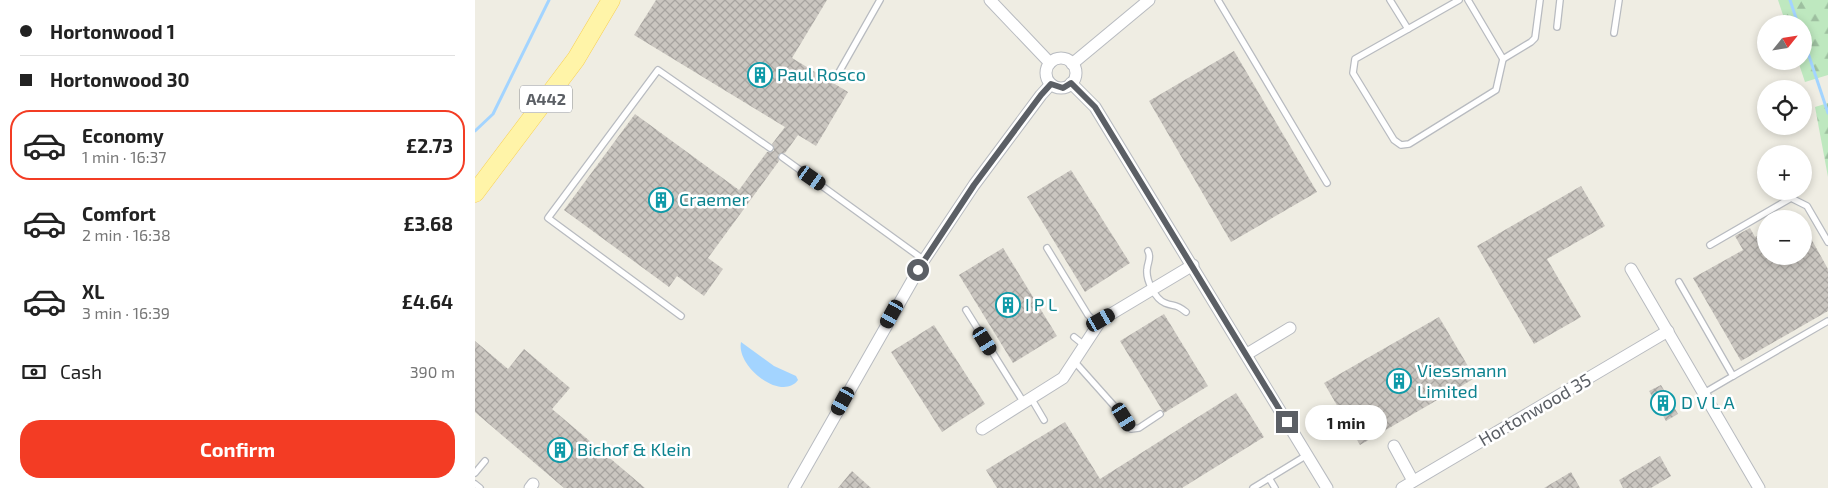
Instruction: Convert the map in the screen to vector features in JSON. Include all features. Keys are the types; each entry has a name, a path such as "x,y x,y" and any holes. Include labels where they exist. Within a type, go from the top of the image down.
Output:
{"main road":[{"name":"A442","path":"475,194 576,59 611,0"}],"street":[{"path":"990,0 1050,63"},
{"path":"1072,64 1149,0"},
{"path":"1059,58 1072,64 1075,76 1071,83 1063,88 1051,84 1046,76 1050,63 1059,58"},
{"path":"1071,83 1095,107 1193,265 1327,488"},
{"path":"794,488 924,260 974,185 1051,84"},
{"path":"982,429 1063,378 1101,320 1193,265"},
{"path":"1631,269 1759,488"},
{"path":"1247,354 1290,328"},
{"name":"Hortonwood 35","path":"1402,488 1668,331"},
{"path":"1394,446 1413,481"}],"lane":[{"path":"838,74 880,0"},
{"path":"1218,0 1327,183"},
{"path":"1390,0 1408,28"},
{"path":"1459,0 1355,59 1353,73 1394,140 1401,145 1409,144 1497,90 1503,58 1468,0"},
{"path":"1503,58 1535,38 1540,0"},
{"path":"1557,27 1560,0"},
{"path":"1613,34 1619,0"},
{"path":"681,316 548,218 658,70 770,148"},
{"path":"782,157 924,260"},
{"path":"1710,244 1791,198 1807,206 1828,242"},
{"path":"1047,248 1087,315 1098,325"},
{"path":"1148,251 1150,255 1147,278 1158,298 1166,303 1176,304 1186,312"},
{"path":"1679,282 1733,376"},
{"path":"966,310 1043,420"},
{"path":"1704,393 1828,321"},
{"path":"1074,337 1084,345"},
{"path":"1074,361 1124,417 1131,428 1139,428 1160,414"},
{"path":"1253,488 1307,455"},
{"path":"475,473 485,461"},
{"path":"1269,478 1275,488"},
{"path":"475,484 480,488"}],"green space":[{"path":"1778,0 1828,0 1828,75 1804,80 1801,70 1813,70 1813,15 1783,15"},
{"path":"1828,103 1828,177 1815,107"}],"water":[{"path":"741,342 774,366 796,376 798,380 791,386 782,387 762,379 746,362 741,352"}],"building":[{"path":"656,0 827,0 792,58 848,92 816,146 798,135 785,153 778,155 779,161 708,258 723,269 704,296 677,276 669,287 564,210 635,114 739,190 767,152 774,151 772,144 785,127 634,35"},
{"path":"1234,51 1317,192 1231,242 1149,101"},
{"path":"1071,170 1130,263 1085,292 1027,197"},
{"path":"1581,186 1605,226 1547,259 1581,317 1534,344 1477,246"},
{"path":"1750,228 1755,237 1757,236 1757,265 1812,265 1812,240 1828,269 1828,311 1741,361 1693,278 1743,250 1735,236"},
{"name":"I P L","path":"1003,248 1057,336 1013,363 959,275"},
{"path":"1164,314 1208,386 1164,413 1120,341"},
{"name":"Viessmann Limited","path":"1439,317 1475,378 1360,445 1324,383"},
{"path":"934,325 985,404 942,432 891,352"},
{"name":"Bichof & Klein","path":"475,341 508,369 524,349 570,388 552,409 645,488 564,488 475,412"},
{"name":"D V L A","path":"1661,385 1678,414 1666,421 1649,391"},
{"path":"1236,393 1264,437 1182,488 997,488 986,470 1065,422 1100,479"},
{"path":"1660,456 1671,476 1651,488 1623,488 1619,480"},
{"path":"852,471 871,488 838,488"},
{"path":"1571,472 1580,488 1544,488"}],"waterway":[{"path":"475,131 493,114 549,0"},
{"path":"1790,0 1795,15"},
{"path":"1813,68 1828,113"}],"place":[{"name":"Paul Rosco","path":"760,75"},
{"name":"Craemer","path":"661,200"},
{"name":"I P L","path":"1008,305"},
{"name":"Viessmann Limited","path":"1399,381"},
{"name":"D V L A","path":"1663,403"},
{"name":"Bichof & Klein","path":"560,450"}],"route":[{"path":"918,270 974,185 1041,95 1051,84 1055,87 1063,88 1071,83 1095,107 1287,422"}]}
